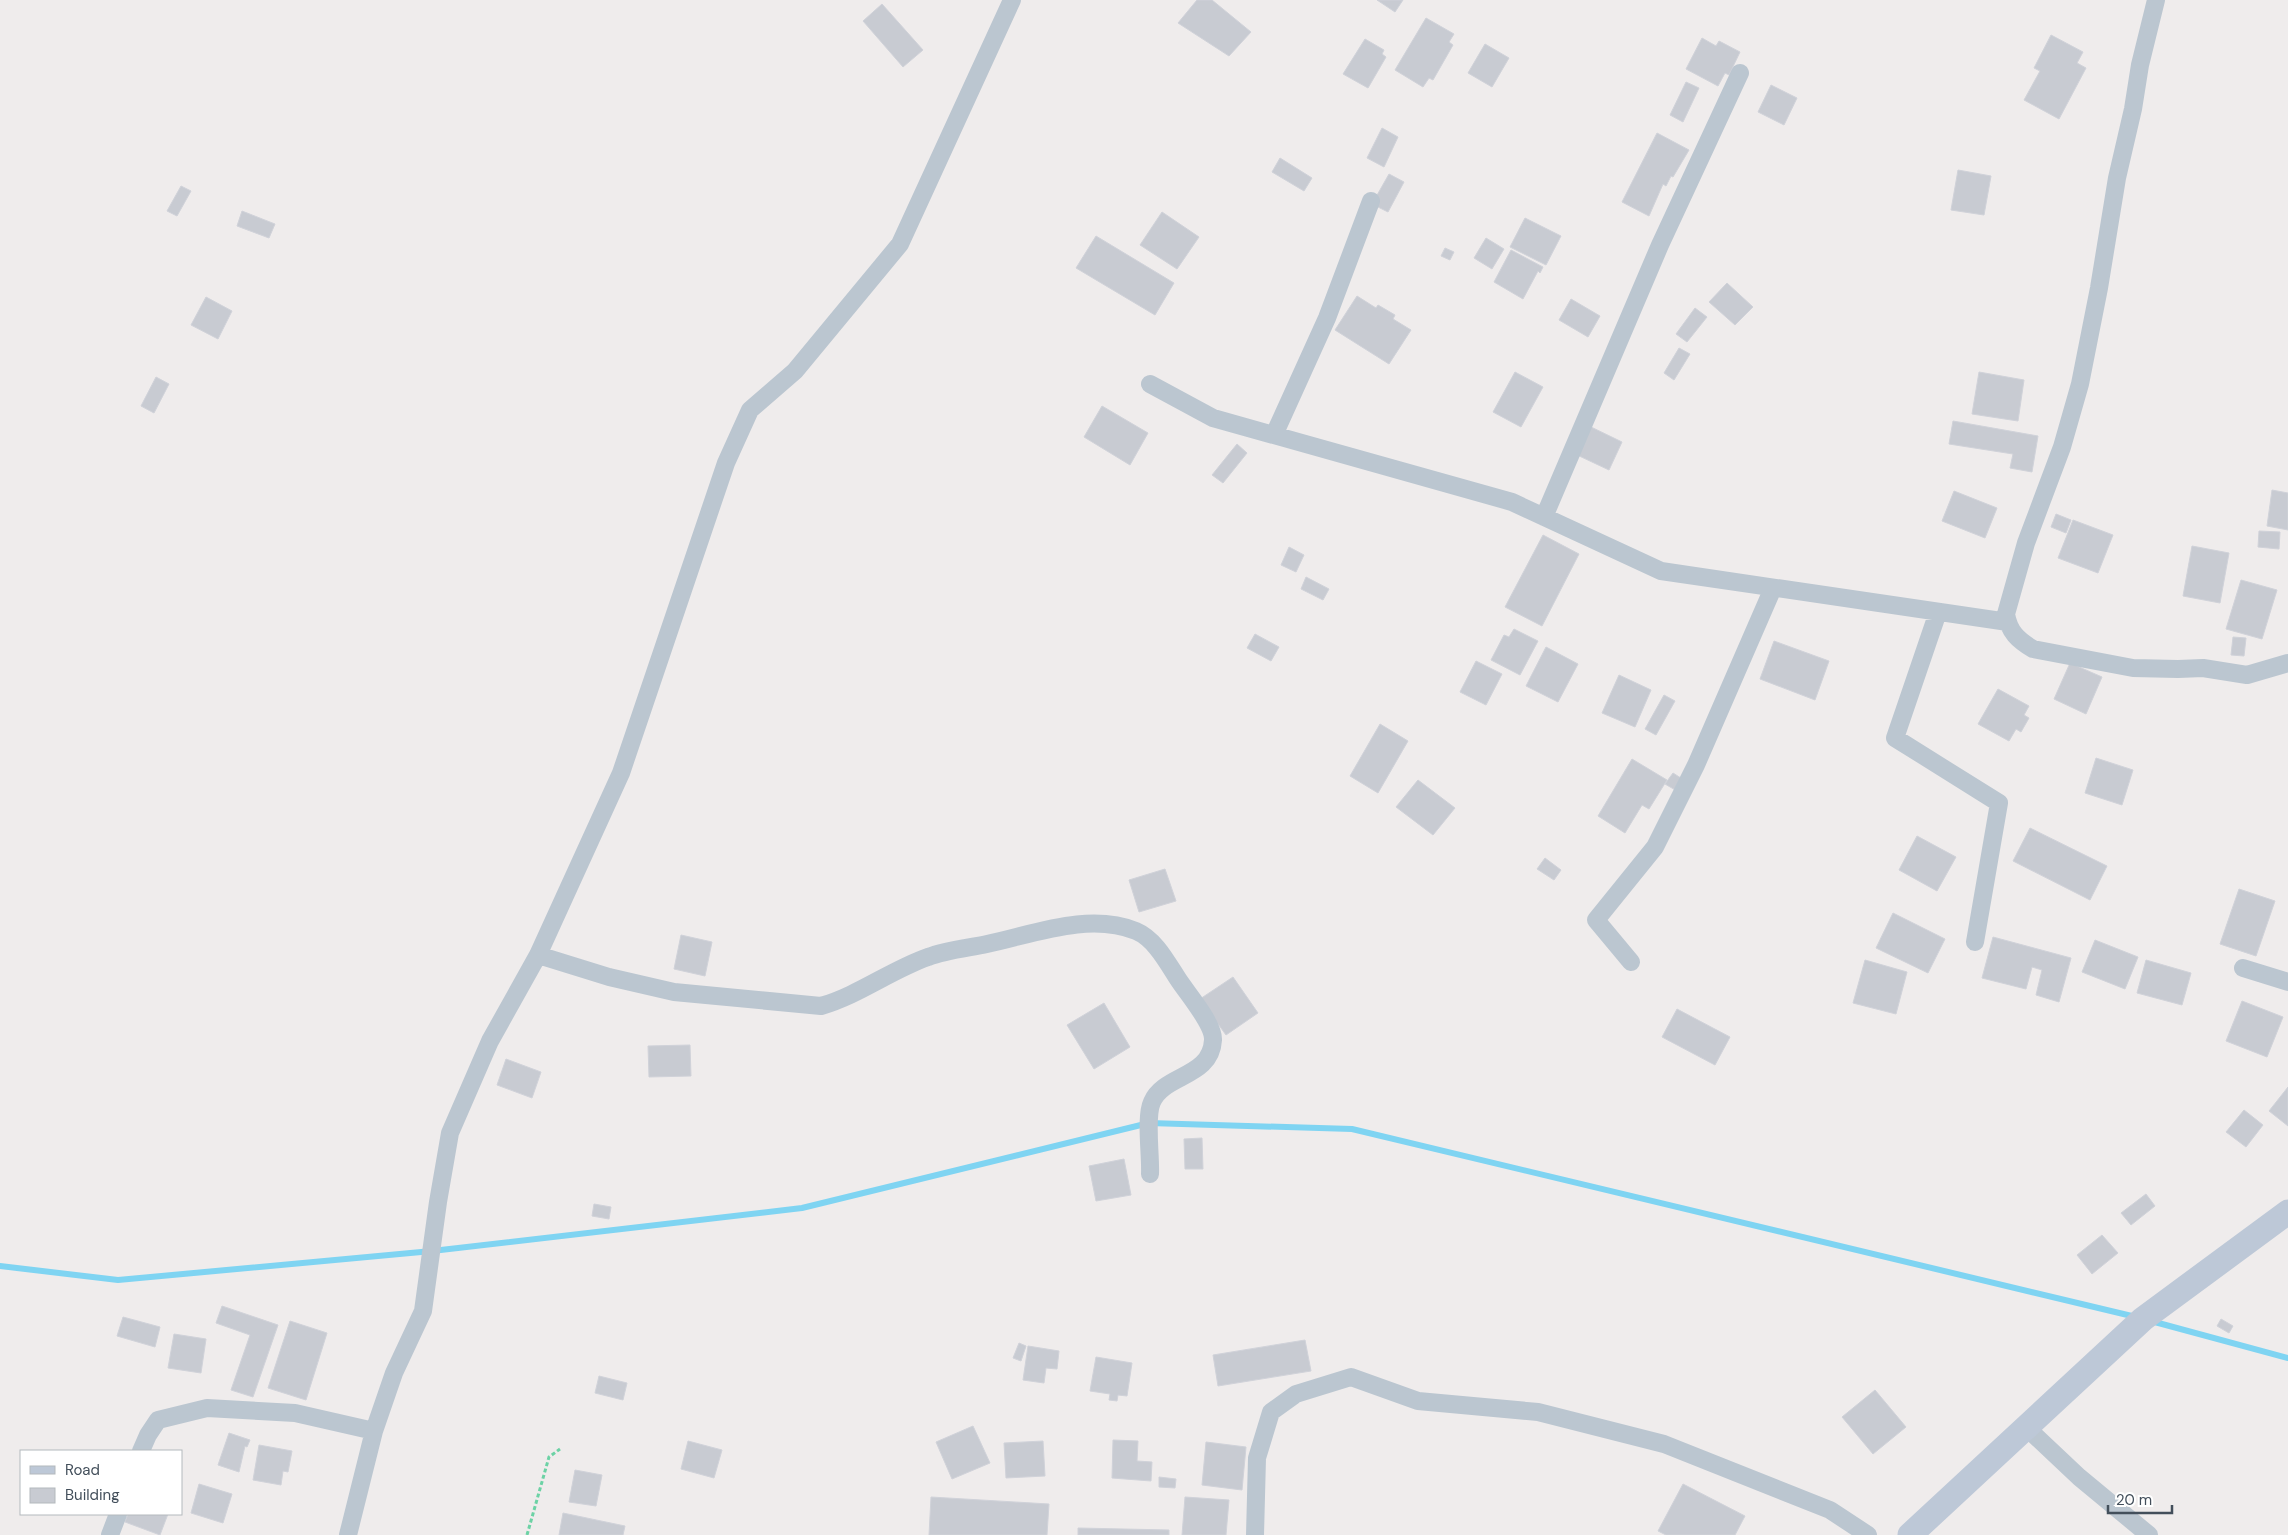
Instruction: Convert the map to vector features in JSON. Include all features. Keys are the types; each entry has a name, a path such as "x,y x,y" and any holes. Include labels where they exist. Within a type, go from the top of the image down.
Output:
{"main road":[{"path":"1910,1535 2143,1319 2288,1212"}],"street":[{"path":"348,1535 374,1432 394,1373 423,1311 438,1202 450,1133 490,1041 538,955 621,773 726,463 750,410 795,371 900,244 1012,0"},
{"path":"2156,0 2140,65 2133,109 2117,178 2099,288 2080,384 2062,447 2026,543 2006,614 2013,633 2020,641 2034,649 2133,668 2178,670 2202,668 2247,675 2288,663"},
{"path":"1544,517 1660,245 1740,73"},
{"path":"1274,436 1327,318 1371,201"},
{"path":"1150,384 1213,418 1512,502 1661,571 2008,622"},
{"path":"1631,962 1596,920 1655,847 1696,765 1773,588"},
{"path":"1938,612 1894,738 1999,803 1975,942"},
{"path":"538,955 609,977 674,992 821,1006 841,1000 928,956 1078,924 1107,924 1137,931 1154,945 1207,1021 1214,1038 1212,1054 1200,1067 1162,1090 1152,1102 1149,1123 1150,1174"},
{"path":"2243,968 2288,982"},
{"path":"1255,1535 1258,1458 1271,1412 1296,1394 1351,1377 1418,1401 1538,1412 1664,1444 1830,1510 1868,1535"},
{"path":"141,1450 148,1435 158,1420 207,1408 295,1413 374,1432"},
{"path":"2027,1428 2079,1477 2149,1535"},
{"path":"110,1535 118,1515"}],"path":[{"path":"527,1535 548,1457 560,1449"}],"building":[{"path":"1197,0 1212,0 1251,32 1229,56 1178,23"},
{"path":"1377,0 1403,0 1395,12"},
{"path":"882,4 923,50 903,67 863,21"},
{"path":"1426,18 1454,34 1449,42 1453,45 1433,80 1429,78 1423,87 1395,70"},
{"path":"2051,35 2083,52 2077,63 2086,68 2059,119 2024,100 2040,71 2034,68"},
{"path":"1702,38 1716,46 1719,41 1740,52 1729,75 1725,73 1718,86 1686,69"},
{"path":"1365,39 1384,50 1382,54 1386,57 1368,88 1343,74"},
{"path":"1485,44 1509,58 1492,87 1468,73"},
{"path":"1686,82 1699,88 1683,122 1670,115"},
{"path":"1771,85 1797,98 1784,125 1758,112"},
{"path":"1382,128 1398,137 1384,167 1367,158"},
{"path":"1657,133 1689,150 1673,177 1671,176 1666,186 1663,184 1649,216 1622,202"},
{"path":"1280,158 1312,178 1304,191 1272,172"},
{"path":"1958,170 1991,176 1984,215 1951,210"},
{"path":"1389,174 1404,182 1388,212 1372,204"},
{"path":"181,186 191,191 177,216 167,211"},
{"path":"242,211 275,224 269,238 237,226"},
{"path":"1162,212 1199,237 1177,269 1140,245"},
{"path":"1525,218 1561,236 1546,265 1510,247"},
{"path":"1096,236 1174,283 1155,315 1076,268"},
{"path":"1486,238 1504,249 1492,269 1474,258"},
{"path":"1445,248 1454,252 1450,260 1441,256"},
{"path":"1511,250 1543,267 1540,273 1538,271 1523,299 1494,282"},
{"path":"1727,283 1753,307 1735,325 1709,302"},
{"path":"1357,296 1376,308 1378,305 1395,315 1393,319 1411,330 1389,364 1335,330"},
{"path":"206,297 232,311 218,339 191,325"},
{"path":"1571,299 1600,316 1588,337 1559,320"},
{"path":"1695,308 1707,317 1687,342 1676,334"},
{"path":"1679,348 1690,354 1674,380 1664,373"},
{"path":"1515,372 1543,387 1521,427 1493,412"},
{"path":"1979,372 2024,380 2018,421 1972,414"},
{"path":"156,377 169,384 154,413 141,406"},
{"path":"1102,406 1148,433 1130,465 1084,437"},
{"path":"1953,421 2038,436 2032,472 2010,468 2013,454 1949,444"},
{"path":"1589,426 1622,442 1609,470 1575,454"},
{"path":"1237,444 1247,453 1223,483 1212,475"},
{"path":"2272,490 2288,493 2288,530 2267,526"},
{"path":"1954,491 1997,508 1985,538 1942,521"},
{"path":"2056,514 2071,520 2066,533 2051,527"},
{"path":"2073,520 2113,535 2098,573 2058,558"},
{"path":"2259,531 2280,532 2279,549 2258,547"},
{"path":"1543,535 1579,554 1542,626 1505,607"},
{"path":"2192,546 2229,553 2220,603 2183,596"},
{"path":"1289,547 1304,555 1296,572 1281,565"},
{"path":"1306,577 1329,589 1323,600 1301,589"},
{"path":"2241,580 2277,590 2262,639 2226,629"},
{"path":"1514,629 1538,641 1520,675 1491,660 1504,635 1509,637"},
{"path":"1255,634 1279,647 1271,661 1247,648"},
{"path":"2233,637 2246,638 2244,656 2231,655"},
{"path":"1774,641 1829,661 1815,700 1760,679"},
{"path":"1546,647 1578,664 1558,702 1526,686"},
{"path":"1476,661 1502,674 1486,705 1460,692"},
{"path":"2070,663 2102,677 2086,714 2054,699"},
{"path":"1619,675 1651,690 1635,727 1602,713"},
{"path":"1998,689 2029,706 2024,715 2029,718 2021,732 2016,729 2009,741 1978,724"},
{"path":"1664,695 1675,701 1656,735 1645,729"},
{"path":"1380,724 1408,741 1378,793 1350,776"},
{"path":"2096,758 2133,770 2122,805 2085,793"},
{"path":"1632,759 1667,780 1649,809 1642,805 1625,833 1598,816"},
{"path":"1673,773 1684,780 1677,791 1665,784"},
{"path":"1418,780 1455,808 1433,835 1396,807"},
{"path":"2030,828 2107,866 2090,900 2013,861"},
{"path":"1917,836 1956,857 1937,891 1899,870"},
{"path":"1545,858 1561,870 1554,880 1537,869"},
{"path":"1165,869 1176,901 1139,912 1129,880"},
{"path":"2239,889 2275,901 2256,956 2220,944"},
{"path":"1893,913 1945,939 1928,973 1876,948"},
{"path":"681,935 712,942 705,976 674,969"},
{"path":"1993,937 2071,958 2059,1002 2036,995 2042,970 2032,967 2026,989 1982,978"},
{"path":"2095,940 2138,957 2125,989 2082,972"},
{"path":"1865,960 1907,972 1896,1014 1853,1003"},
{"path":"2146,960 2191,973 2182,1005 2137,993"},
{"path":"1233,977 1258,1013 1226,1035 1200,999"},
{"path":"2242,1001 2283,1017 2267,1057 2226,1041"},
{"path":"1104,1003 1130,1047 1094,1069 1067,1025"},
{"path":"1677,1009 1730,1037 1715,1065 1662,1037"},
{"path":"690,1045 691,1076 649,1077 648,1046"},
{"path":"506,1059 541,1072 532,1098 497,1085"},
{"path":"2288,1087 2288,1126 2269,1111"},
{"path":"2244,1110 2263,1125 2246,1147 2226,1132"},
{"path":"1202,1138 1203,1169 1185,1169 1184,1139"},
{"path":"1124,1159 1131,1195 1096,1201 1089,1166"},
{"path":"2146,1194 2155,1206 2131,1225 2121,1213"},
{"path":"594,1204 611,1207 609,1219 592,1216"},
{"path":"2102,1235 2118,1253 2092,1274 2077,1255"},
{"path":"222,1306 278,1325 253,1397 231,1390 250,1335 216,1323"},
{"path":"123,1317 160,1327 155,1347 117,1336"},
{"path":"2221,1319 2233,1326 2229,1333 2217,1326"},
{"path":"290,1321 327,1333 306,1400 268,1388"},
{"path":"174,1334 206,1339 201,1373 168,1368"},
{"path":"1305,1340 1311,1371 1218,1386 1213,1355"},
{"path":"1019,1343 1026,1346 1021,1361 1013,1358"},
{"path":"1028,1346 1059,1351 1057,1369 1046,1368 1044,1383 1023,1380"},
{"path":"1096,1357 1132,1363 1127,1396 1118,1395 1117,1401 1109,1400 1110,1394 1090,1391"},
{"path":"599,1376 627,1383 623,1400 595,1393"},
{"path":"1875,1390 1906,1427 1873,1454 1842,1417"},
{"path":"973,1426 990,1463 952,1479 936,1442"},
{"path":"229,1433 250,1440 247,1447 245,1446 239,1472 218,1465"},
{"path":"1113,1440 1138,1441 1137,1461 1152,1462 1151,1481 1112,1478"},
{"path":"688,1441 722,1450 714,1478 681,1469"},
{"path":"1043,1441 1045,1476 1006,1478 1004,1443"},
{"path":"1206,1442 1246,1447 1242,1490 1202,1485"},
{"path":"259,1445 292,1451 288,1472 283,1471 281,1485 253,1480"},
{"path":"575,1470 602,1475 596,1506 569,1502"},
{"path":"1159,1477 1176,1479 1175,1488 1159,1487"},
{"path":"199,1484 232,1494 223,1523 191,1513"},
{"path":"1683,1484 1745,1516 1735,1535 1666,1535 1658,1531"},
{"path":"931,1497 1049,1504 1047,1535 929,1535"},
{"path":"1185,1497 1229,1500 1226,1535 1182,1535"},
{"path":"563,1513 625,1526 623,1535 559,1535"},
{"path":"128,1515 168,1515 160,1535 125,1522"},
{"path":"1078,1528 1169,1530 1169,1535 1078,1535"}],"waterway":[{"path":"0,1266 118,1280 432,1251 802,1208 1149,1123 1352,1129 2136,1317"},
{"path":"2151,1321 2288,1358"}]}
